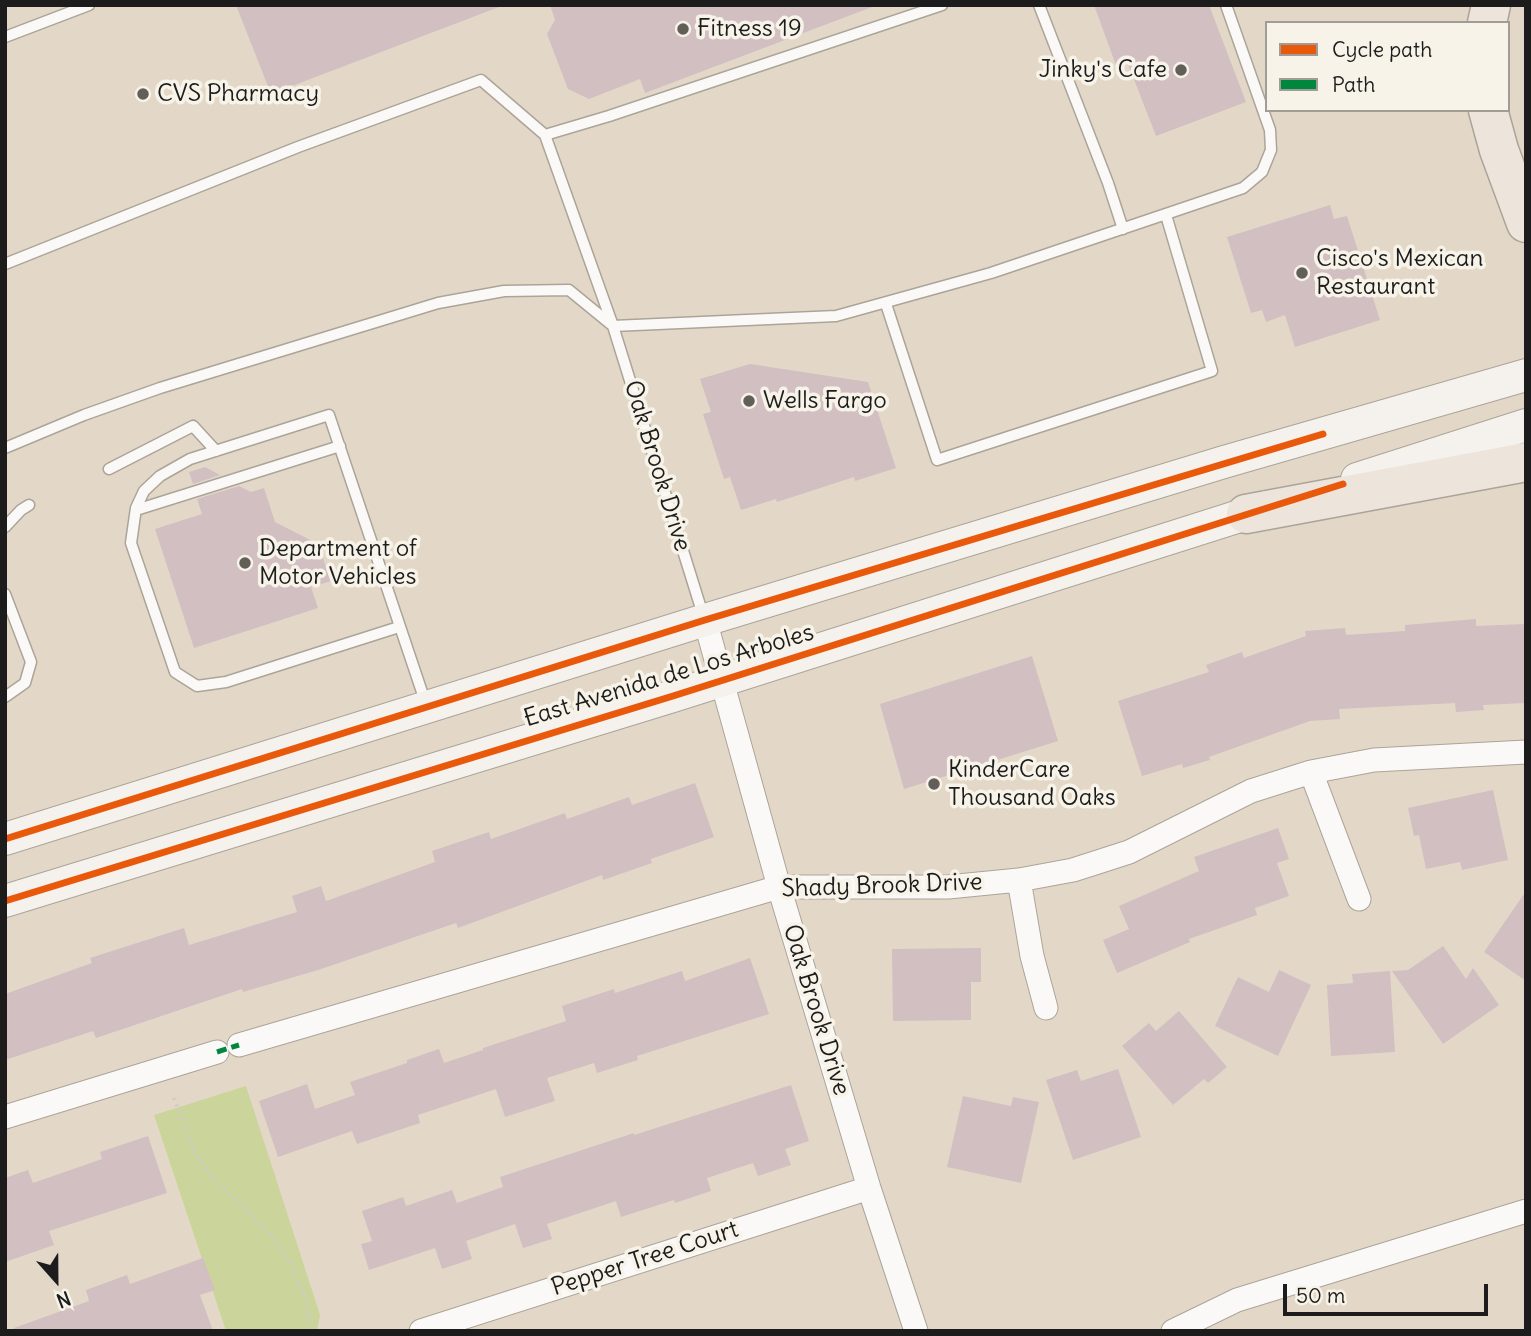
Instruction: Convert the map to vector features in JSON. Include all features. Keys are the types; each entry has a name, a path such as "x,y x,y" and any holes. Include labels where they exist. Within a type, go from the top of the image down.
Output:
{"highway":[{"path":"1489,112 1499,150 1526,222"},
{"path":"1246,514 1526,461"}],"main road":[{"name":"East Avenida de Los Arboles","path":"5,839 705,620 1224,462 1526,375"},
{"name":"East Avenida de Los Arboles","path":"5,901 721,681 1526,425"}],"street":[{"name":"Oak Brook Drive","path":"705,620 779,887 869,1188 916,1331"},
{"name":"Shady Brook Drive","path":"5,1116 779,887 948,887 1019,880 1073,870 1129,852 1251,791 1311,772 1374,760 1526,752"},
{"path":"1311,772 1359,899"},
{"path":"1019,880 1032,957 1046,1008"},
{"name":"Pepper Tree Court","path":"421,1331 869,1188"},
{"path":"1173,1331 1206,1323 1237,1300 1526,1210"}],"lane":[{"path":"5,37 89,5"},
{"path":"5,264 298,147 481,80 545,135 622,112 942,5"},
{"path":"1039,5 1108,183 1123,229"},
{"path":"5,448 84,415 160,388 438,303 504,291 569,290 613,326 836,316 991,273 1243,188 1262,172 1271,150 1270,130 1226,5"},
{"name":"Oak Brook Drive","path":"545,135 613,326 705,620"},
{"path":"886,304 937,460 1212,371 1166,215"},
{"path":"399,627 226,682 197,686 175,672 131,543 136,510 144,491 160,476 190,459 329,415 427,706"},
{"path":"109,469 193,426 216,451"},
{"path":"136,510 340,446"},
{"path":"5,527 29,505"},
{"path":"5,594 31,662 25,683 5,697"}],"path":[{"path":"174,1098 193,1149 216,1182 268,1233 291,1264 307,1304 309,1331"}],"green space":[{"path":"246,1086 320,1315 317,1331 226,1331 154,1115"}],"building":[{"path":"236,5 499,5 499,7 271,94"},
{"path":"550,5 872,7 645,93 640,79 589,99 568,89 547,34 555,20"},
{"path":"1094,5 1209,5 1246,102 1156,136 1128,64 1117,68"},
{"name":"Cisco's Mexican Restaurant","path":"1330,205 1334,219 1347,216 1380,320 1295,347 1285,315 1266,322 1262,310 1251,313 1227,237"},
{"path":"750,364 868,382 896,468 855,481 854,477 777,502 776,499 741,510 730,477 724,479 703,414 711,412 700,379"},
{"path":"205,467 220,475 193,484 189,472"},
{"name":"Department of Motor Vehicles","path":"239,486 251,492 264,488 275,522 318,544 331,581 311,587 318,608 194,648 155,529 202,514 197,499"},
{"path":"1476,619 1476,626 1526,624 1526,703 1483,705 1484,710 1456,712 1455,703 1339,709 1340,719 1310,721 1209,757 1210,760 1183,768 1182,764 1142,776 1118,701 1209,672 1206,665 1242,652 1244,658 1306,636 1305,631 1345,628 1346,635 1405,631 1405,625"},
{"path":"1032,656 1058,741 904,789 880,704"},
{"path":"695,783 714,837 651,859 652,863 603,880 602,875 458,928 456,923 318,970 243,992 242,989 96,1038 93,1031 5,1060 5,994 92,963 90,958 184,928 189,945 297,912 292,896 321,886 326,901 435,862 432,851 489,832 491,839 565,813 567,819 629,797 632,805"},
{"path":"1493,790 1508,860 1462,870 1460,862 1426,869 1419,835 1414,836 1408,808"},
{"path":"1278,828 1289,859 1277,863 1289,896 1255,908 1257,915 1189,939 1190,942 1117,973 1103,940 1129,929 1119,906 1199,871 1194,857"},
{"path":"1526,891 1526,981 1484,952"},
{"path":"1443,946 1466,979 1473,968 1499,1005 1443,1044 1392,971 1408,970"},
{"path":"981,948 981,982 971,982 971,1020 893,1021 892,949"},
{"path":"750,958 769,1014 637,1056 638,1060 597,1073 594,1063 547,1078 555,1101 505,1117 496,1089 418,1115 420,1123 357,1144 352,1131 278,1157 259,1101 307,1084 315,1109 355,1095 350,1082 407,1063 407,1060 439,1049 444,1063 566,1021 562,1006 614,989 615,993 682,971 685,981"},
{"path":"1279,970 1311,985 1278,1056 1215,1026 1238,977 1269,992"},
{"path":"1390,971 1395,1052 1331,1056 1327,985 1353,983 1352,974"},
{"path":"1179,1011 1227,1067 1208,1083 1204,1079 1173,1105 1122,1046 1149,1023 1156,1031"},
{"path":"1118,1069 1141,1137 1073,1160 1046,1080 1077,1070 1081,1081"},
{"path":"791,1085 809,1141 785,1149 791,1165 758,1176 753,1163 707,1178 711,1191 621,1217 616,1201 547,1224 552,1239 523,1248 515,1224 466,1241 472,1259 442,1269 435,1248 369,1270 361,1244 372,1241 362,1211 403,1197 406,1206 452,1190 457,1203 503,1187 500,1177"},
{"path":"963,1096 1011,1106 1013,1097 1039,1102 1021,1183 947,1167"},
{"path":"148,1136 167,1193 49,1231 54,1245 5,1262 5,1178 28,1170 33,1183 102,1159 100,1152"},
{"path":"203,1258 215,1290 200,1295 213,1331 15,1331 14,1328 89,1301 86,1290 127,1275 130,1284"}],"marked path":[{"path":"217,1052 239,1045"}],"cycle path":[{"path":"5,839 705,620 1323,434"},
{"path":"5,901 673,696 1343,484"}],"place":[{"name":"Fitness 19","path":"683,29"},
{"name":"Jinky's Cafe","path":"1181,70"},
{"name":"CVS Pharmacy","path":"143,94"},
{"name":"Cisco's Mexican Restaurant","path":"1302,273"},
{"name":"Wells Fargo","path":"749,401"},
{"name":"Department of Motor Vehicles","path":"245,563"},
{"name":"KinderCare Thousand Oaks","path":"934,784"}]}
